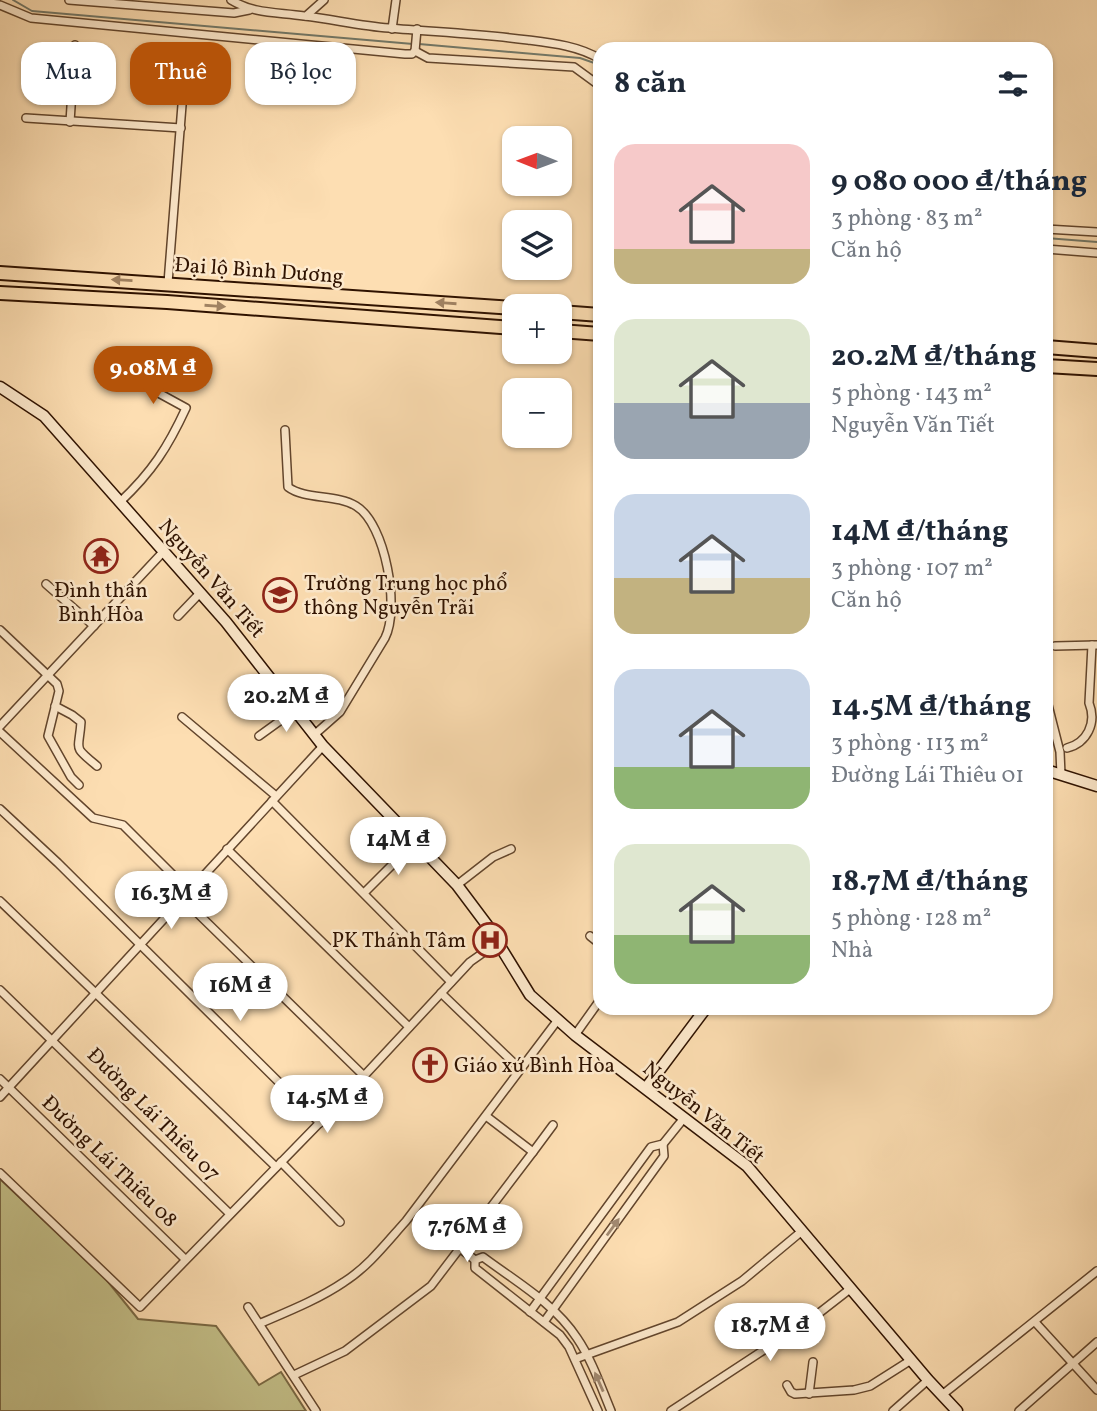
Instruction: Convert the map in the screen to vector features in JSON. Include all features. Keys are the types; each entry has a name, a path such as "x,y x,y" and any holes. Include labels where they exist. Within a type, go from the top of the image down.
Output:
{"highway":[{"name":"Đại lộ Bình Dương","path":"0,273 502,307"},
{"name":"Đại lộ Bình Dương","path":"0,293 502,327"},
{"path":"313,313 315,293"},
{"path":"572,313 593,314"},
{"path":"572,332 593,333"},
{"path":"1053,348 1097,351"},
{"path":"1053,366 1097,369"}],"street":[{"path":"69,0 234,12 251,10 392,29 483,34 542,42 586,51 593,55"},
{"path":"231,0 251,10"},
{"path":"306,16 324,0"},
{"path":"392,29 396,0"},
{"path":"0,5 31,18 405,54 415,51"},
{"path":"415,51 417,31"},
{"path":"415,51 428,58 574,67 593,81"},
{"path":"70,122 71,105"},
{"path":"168,283 182,105"},
{"path":"26,118 181,128"},
{"path":"1053,229 1097,232"},
{"path":"1053,250 1097,253"},
{"path":"120,502 152,469 168,446 187,408 133,379"},
{"name":"Nguyễn Văn Tiết","path":"0,387 44,416 234,631 323,746 457,885 530,995 557,1021 747,1166 957,1411"},
{"path":"285,430 288,487 299,492 342,500 358,507 378,538 386,558 391,598 391,627 385,638 340,712 314,735"},
{"path":"0,725 164,551"},
{"path":"46,584 94,626"},
{"path":"178,616 200,593"},
{"path":"0,630 57,684 59,691 48,731 50,741 79,785"},
{"path":"1055,646 1095,645 1089,703 1092,711 1091,727 1086,737 1073,747 1067,748"},
{"path":"55,706 81,722 78,748 80,753 97,766"},
{"path":"259,737 295,710"},
{"path":"183,718 274,799 452,982"},
{"path":"1053,724 1060,752 1061,775"},
{"path":"0,732 93,818 123,825 188,891"},
{"path":"0,1097 323,746"},
{"path":"1053,772 1097,786"},
{"path":"0,809 320,1123"},
{"path":"364,893 415,842"},
{"path":"227,849 409,1027"},
{"path":"457,885 493,857 511,849"},
{"path":"182,898 364,1076"},
{"path":"0,901 341,1223"},
{"path":"0,1173 140,1307 320,1123 470,962 497,943"},
{"name":"Đường Lái Thiêu 07","path":"0,989 230,1214"},
{"path":"441,993 520,1069"},
{"path":"575,1035 593,1010"},
{"path":"646,1088 701,1015"},
{"path":"261,1323 298,1308 345,1282 380,1250 407,1221 557,1021"},
{"name":"Đường Lái Thiêu 08","path":"0,1079 186,1259"},
{"path":"486,1116 533,1152"},
{"path":"530,1311 651,1147 663,1144 684,1118"},
{"path":"294,1375 345,1351 431,1286 553,1125"},
{"path":"544,1322 664,1156 663,1144"},
{"path":"615,1195 629,1205"},
{"path":"575,1359 678,1322 742,1282 802,1231"},
{"path":"461,1249 475,1260"},
{"path":"575,1250 589,1261"},
{"path":"475,1260 483,1257 553,1309 586,1353 611,1411"},
{"path":"475,1260 475,1268 559,1335 575,1359 598,1411"},
{"path":"942,1395 1097,1271"},
{"path":"671,1411 814,1317 850,1289"},
{"path":"248,1307 261,1323 316,1411"},
{"path":"1035,1322 1097,1390"},
{"path":"1019,1411 1097,1342"},
{"path":"787,1385 793,1394 870,1386 911,1360"},
{"path":"809,1394 813,1362"},
{"path":"894,1411 928,1380"}],"shaded area":[{"path":"0,1179 105,1278 138,1319 216,1326 259,1385 281,1372 306,1411 0,1411"}],"waterway":[{"path":"13,0 32,11 413,44"},
{"path":"419,44 580,58 593,63"},
{"path":"1053,239 1097,242"}],"place":[{"name":"Đình thần Bình Hòa","path":"101,556"},
{"name":"Trường Trung học phổ thông Nguyễn Trãi","path":"280,595"},
{"name":"PK Thánh Tâm","path":"490,940"},
{"name":"Giáo xứ Bình Hòa","path":"430,1065"}]}
